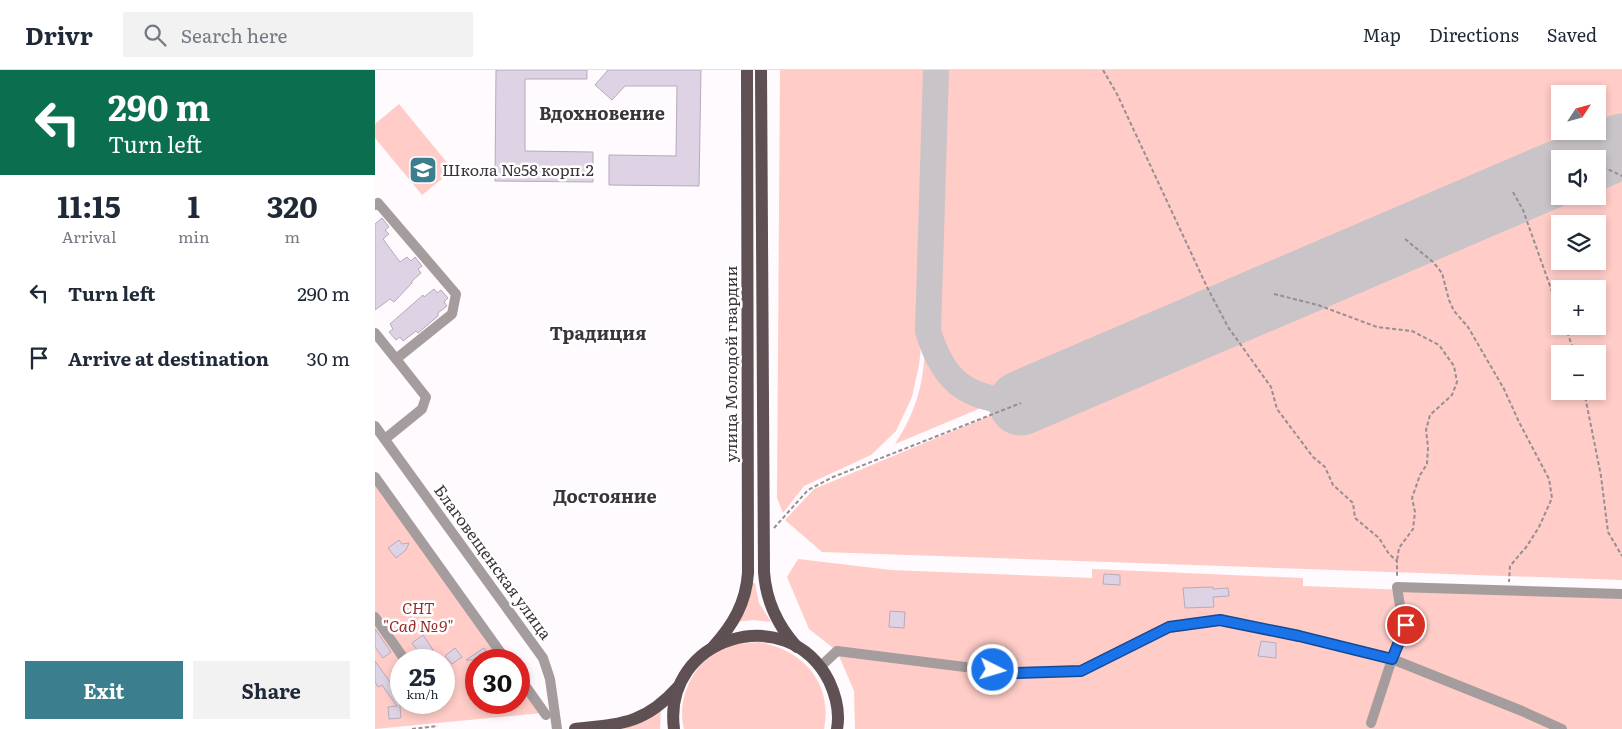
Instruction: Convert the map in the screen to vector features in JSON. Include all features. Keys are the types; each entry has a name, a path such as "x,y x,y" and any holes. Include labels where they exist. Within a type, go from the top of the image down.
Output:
{"main road":[{"name":"улица Молодой гвардии","path":"713,647 729,629 741,608 746,593 748,573 747,70"},
{"name":"улица Молодой гвардии","path":"761,70 764,572 767,597 771,607 786,633 797,647"},
{"path":"575,729 613,725 636,720 657,707 679,686 697,660 713,647 732,639 752,635 773,637 797,647 821,667 835,695 838,715 837,729"},
{"path":"674,729 673,705 679,686"}],"street":[{"path":"375,205 378,203 456,294 452,314 396,359"},
{"path":"375,333 426,397 422,409 385,439"},
{"name":"Благовещенская улица","path":"375,426 543,658 550,679 557,729"},
{"path":"375,477 499,649"},
{"path":"1371,723 1392,659 1406,625 1400,606 1397,586 1622,594"},
{"path":"375,617 397,649"},
{"path":"821,667 837,651 1013,673 1081,671 1169,627 1220,620 1299,636 1392,659 1523,710 1562,729"},
{"path":"530,692 546,715"}],"path":[{"path":"1103,70 1117,94 1146,159 1228,327 1271,387 1277,408 1313,457 1325,467 1333,485 1353,503 1355,518 1371,534 1379,538 1389,554 1397,561"},
{"path":"1606,168 1622,176"},
{"path":"1513,192 1523,210 1551,289"},
{"path":"1405,239 1433,262 1442,273 1454,311 1468,327 1504,389 1549,479 1552,498 1535,533 1510,566 1509,582 1513,590"},
{"path":"1275,294 1318,305 1377,327 1412,331 1439,345 1454,366 1457,382 1452,395 1430,415 1426,430 1429,447 1427,464 1420,475 1412,498 1415,512 1413,529 1399,548 1397,586"},
{"path":"1586,400 1601,476 1608,532 1622,556"},
{"path":"771,531 808,490 833,477 1021,403"},
{"path":"412,729 438,726"}],"green space":[{"path":"780,70 927,70 923,329 919,365 912,397 896,431 871,455 804,486 783,513 777,498"},
{"path":"944,70 1622,70 1622,136 1589,150 1551,150 1551,166 1027,389 997,396 973,390 957,378 939,353 935,344"},
{"path":"399,104 453,170 422,195 375,138 375,124"},
{"path":"1622,152 1622,580 822,552 785,520 814,489 1551,182 1551,205 1606,205 1606,159"},
{"path":"925,348 937,370 949,385 965,396 988,405 895,444 908,421 917,398"},
{"name":"СНТ \"Сад №9\"","path":"375,477 500,649 465,649 465,714 530,714 530,692 542,713 375,729"},
{"path":"798,559 891,570 1092,578 1092,569 1303,578 1303,586 1622,598 1622,729 855,729 854,691 837,651 809,629 787,577"},
{"path":"751,583 755,583 759,603 771,622 753,620 735,622"},
{"path":"760,642 789,652 802,661 811,671 819,683 824,697 826,712 824,729 684,729 682,716 686,690 699,666 720,650 732,645"},
{"path":"661,707 660,729 622,729"}],"building":[{"path":"496,70 587,70 587,79 525,79 525,151 593,152 593,182 495,181"},
{"path":"608,70 701,70 699,186 609,185 609,155 676,156 677,86 625,86 612,100 595,85"},
{"path":"382,218 389,227 385,230 389,234 383,239 400,262 407,257 411,261 415,257 422,266 418,269 421,273 394,302 390,299 375,310 375,224"},
{"path":"434,289 437,293 441,290 448,298 444,302 447,306 418,333 416,331 403,341 400,337 396,340 389,332 393,329 390,324 423,295 424,297"},
{"path":"399,540 402,544 409,543 406,550 396,558 388,548"},
{"path":"1104,574 1120,575 1120,585 1103,584"},
{"path":"1213,587 1213,589 1228,588 1229,596 1213,597 1214,607 1185,608 1183,588"},
{"path":"890,611 905,612 904,628 889,627"},
{"path":"375,629 390,653 383,658 375,647"},
{"path":"423,635 432,649 416,649 412,643"},
{"path":"1261,641 1276,643 1276,658 1258,656"},
{"path":"455,648 462,657 455,662 455,649"},
{"path":"375,661 390,682 390,696 382,685 378,687 375,682"},
{"path":"388,707 390,707 390,714 401,714 401,718 389,719"}],"taxiway":[{"path":"936,70 928,331 934,349 942,364 950,376 960,385 986,397 1021,403"}],"runway":[{"path":"1606,153 1622,146"},
{"path":"1021,403 1551,176"}],"place":[{"name":"Школа №58 корп.2","path":"423,170"}],"district":[{"name":"Вдохновение","path":"602,114"},
{"name":"Традиция","path":"598,334"},
{"name":"Достояние","path":"605,497"}],"route":[{"path":"993,670 1013,673 1081,671 1169,627 1220,620 1299,636 1392,659 1406,625"}]}
